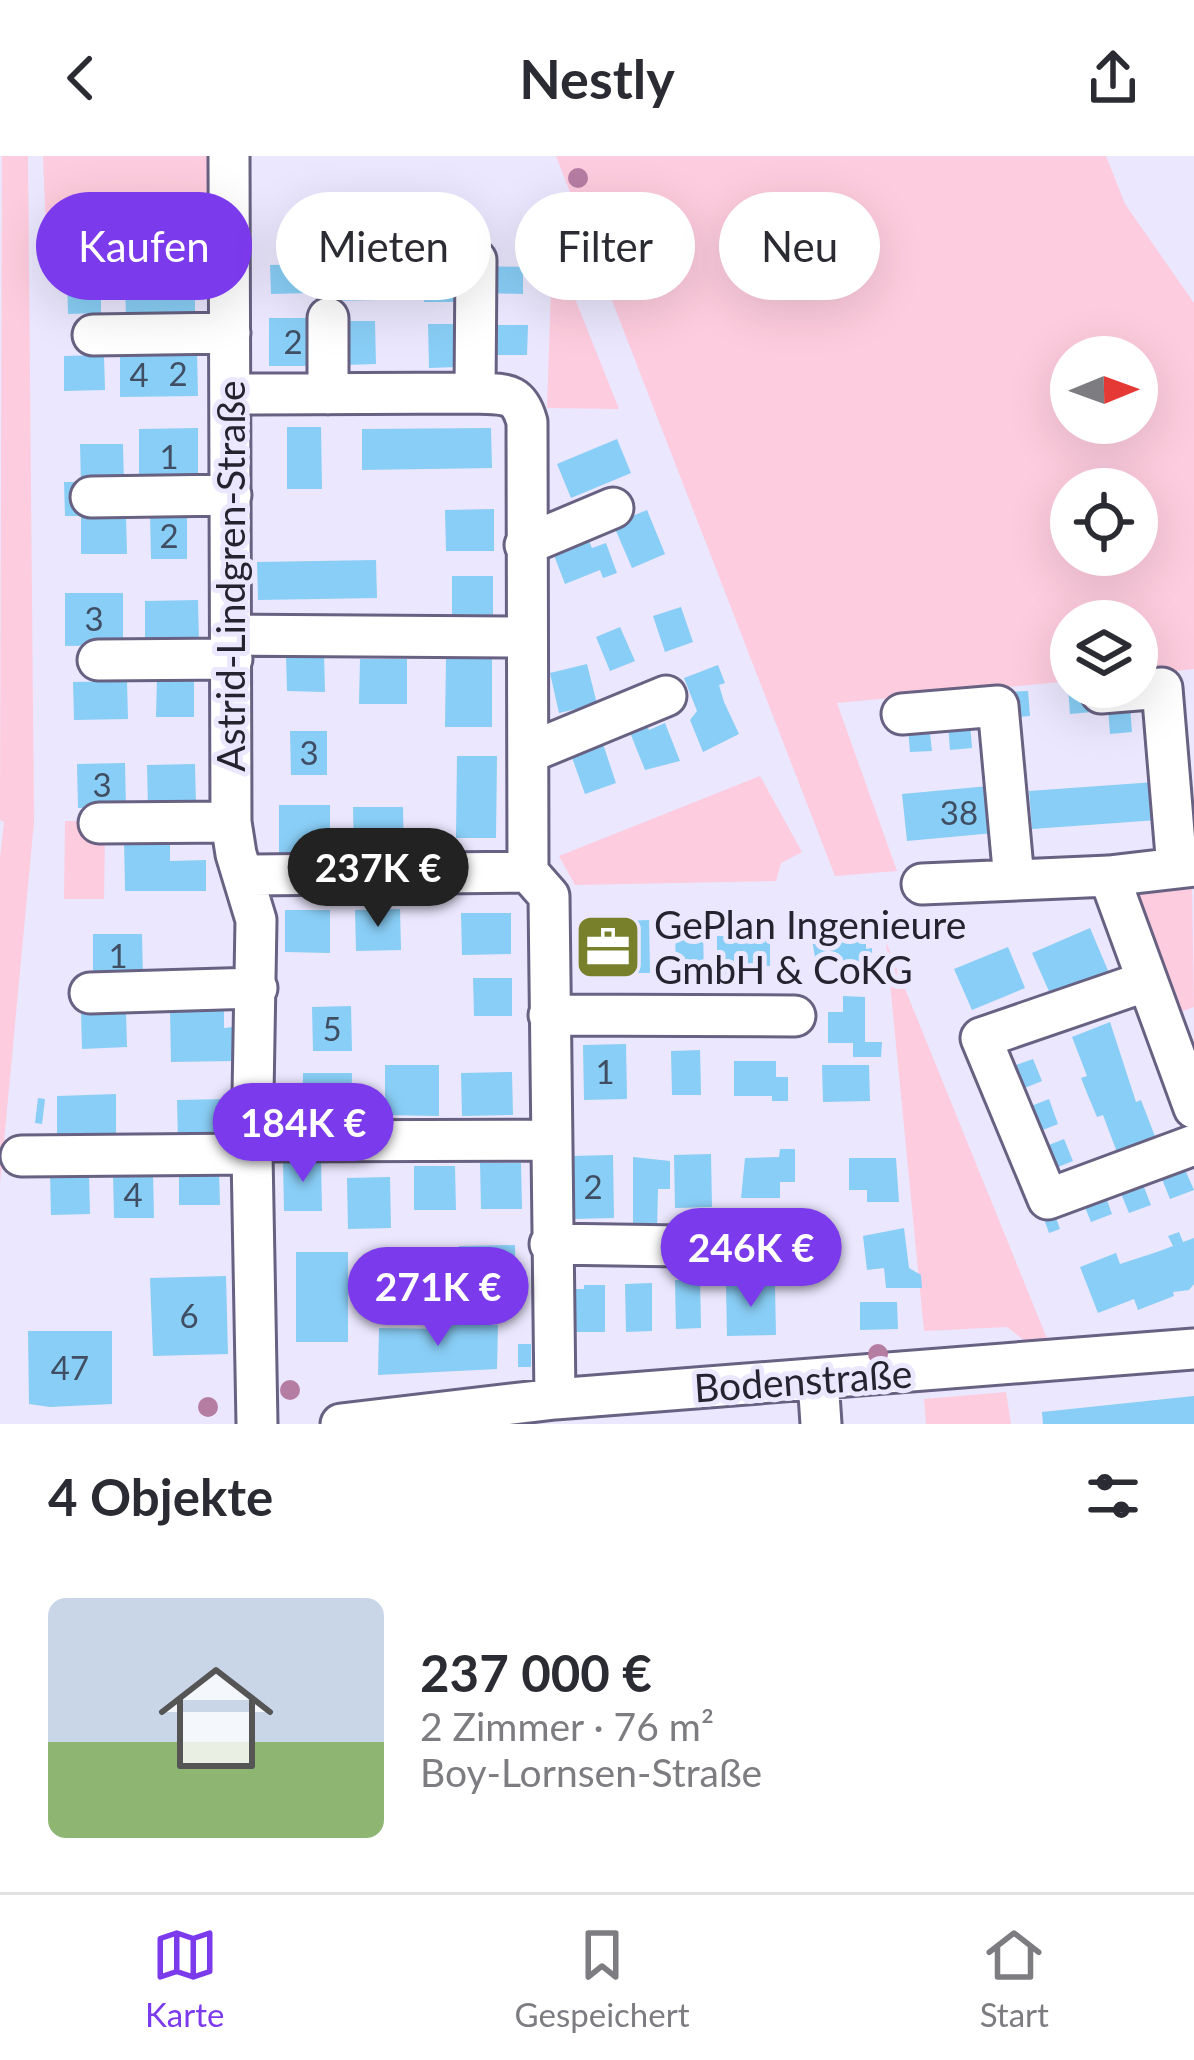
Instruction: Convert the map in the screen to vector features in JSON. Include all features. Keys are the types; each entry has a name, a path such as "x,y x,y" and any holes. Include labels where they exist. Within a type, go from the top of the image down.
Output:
{"street":[{"name":"Astrid-Lindgren-Straße","path":"229,156 231,822 256,920 252,1148 257,1424"},
{"path":"475,393 476,300"},
{"path":"328,317 328,394"},
{"path":"93,335 230,333"},
{"path":"230,394 475,393 510,395 522,405 527,422 528,872 549,896 555,1399"},
{"path":"91,497 231,495"},
{"path":"525,545 614,508"},
{"path":"98,660 232,647 526,637"},
{"path":"922,884 1186,867 1178,687"},
{"path":"528,753 666,696"},
{"path":"902,714 998,706 1014,880"},
{"path":"99,824 231,822"},
{"path":"245,875 528,872"},
{"path":"1109,875 1194,1108"},
{"path":"1147,981 981,1038 1048,1199 1194,1145"},
{"path":"90,992 257,988"},
{"path":"549,1015 795,1016"},
{"path":"22,1156 550,1140"},
{"path":"550,1244 812,1248"},
{"name":"Bodenstraße","path":"340,1424 555,1399 1194,1349"},
{"path":"818,1379 821,1424"}],"shaded area":[{"path":"2,156 28,156 34,822 0,1184 0,858 4,822 0,820"},
{"path":"43,156 212,156 212,192 44,192"},
{"path":"556,156 1106,156 1125,204 1194,303 1194,669 1158,673 1158,600 1050,600 1050,683 837,703 897,871 835,876 612,300 695,300 695,192 570,192"},
{"path":"551,300 576,300 619,409 547,408"},
{"path":"760,776 802,852 781,863 776,881 575,885 559,856"},
{"path":"65,821 89,821 105,834 104,899 64,899"},
{"path":"1192,889 1194,1007 1175,1014 1133,893"},
{"path":"886,942 1048,1341 1029,1344 1007,1327 924,1331"},
{"path":"1006,1392 1011,1424 926,1424 924,1399"}],"building":[{"path":"270,265 276,265 276,294 271,294"},
{"path":"491,266 515,267 515,294 491,293"},
{"path":"68,300 101,300 101,313 68,314"},
{"path":"125,300 195,300 195,320 126,322"},
{"path":"269,318 318,318 318,366 269,366"},
{"path":"345,321 375,321 376,364 345,365"},
{"path":"428,324 456,324 457,367 429,368"},
{"path":"489,325 528,325 527,355 488,355"},
{"path":"197,352 198,396 120,397 120,353"},
{"path":"104,355 105,390 64,391 64,356"},
{"path":"287,427 321,427 322,489 287,489"},
{"path":"198,428 198,486 139,486 139,429"},
{"path":"491,428 492,468 362,470 362,429"},
{"path":"617,439 631,473 571,498 557,464"},
{"path":"80,444 123,444 124,485 81,486"},
{"path":"64,482 79,482 79,516 65,516"},
{"path":"494,509 494,551 446,551 445,510"},
{"path":"647,510 665,554 632,568 613,524"},
{"path":"187,513 187,559 151,559 150,514"},
{"path":"81,515 126,515 127,554 81,554"},
{"path":"587,536 592,548 606,543 617,573 603,578 600,570 565,584 552,550"},
{"path":"376,560 377,598 258,600 257,562"},
{"path":"452,576 493,576 493,615 452,615"},
{"path":"65,593 123,593 123,645 65,646"},
{"path":"198,600 199,642 145,642 145,601"},
{"path":"681,607 693,642 665,652 653,616"},
{"path":"620,627 635,661 610,671 596,637"},
{"path":"286,655 324,655 325,692 287,691"},
{"path":"446,658 492,658 492,727 445,727"},
{"path":"360,659 407,659 407,704 359,704"},
{"path":"587,664 597,704 559,713 550,673"},
{"path":"718,665 725,683 719,685 724,702 739,734 703,752 690,720 697,711 684,678"},
{"path":"157,676 194,677 194,717 156,717"},
{"path":"127,681 128,719 74,720 73,682"},
{"path":"1028,691 1030,716 1008,718 1006,692"},
{"path":"1070,708 1092,708 1092,712 1070,714"},
{"path":"1108,708 1130,708 1132,732 1110,734"},
{"path":"646,723 649,730 665,723 680,761 645,770 629,730"},
{"path":"970,723 972,748 950,750 948,724"},
{"path":"929,725 932,751 910,752 908,727"},
{"path":"290,731 327,731 327,775 291,775"},
{"path":"602,741 616,783 585,794 570,752"},
{"path":"457,756 497,756 496,838 456,838"},
{"path":"125,763 126,807 78,808 77,764"},
{"path":"195,764 196,805 148,806 147,765"},
{"path":"1155,782 1158,820 1032,829 1029,791"},
{"path":"989,786 994,833 907,841 902,794"},
{"path":"279,805 330,805 330,854 279,854"},
{"path":"353,807 403,807 404,859 354,860"},
{"path":"124,838 170,838 170,861 206,860 206,891 125,891"},
{"path":"400,909 401,950 356,951 355,910"},
{"path":"285,910 330,910 330,953 285,952"},
{"path":"461,913 511,913 511,954 462,955"},
{"path":"649,920 650,973 594,973 593,922"},
{"path":"703,924 704,976 676,977 675,925"},
{"path":"815,926 866,926 872,970 843,970 841,956 815,957 811,934 815,935"},
{"path":"726,927 770,927 770,966 734,966 733,975 717,975 717,936 726,936"},
{"path":"1090,928 1109,973 1052,998 1032,953"},
{"path":"93,934 142,934 143,977 93,977"},
{"path":"1008,947 1025,988 972,1010 954,969"},
{"path":"473,978 512,978 512,1016 474,1016"},
{"path":"843,996 865,997 865,1042 882,1042 881,1057 853,1057 853,1043 828,1043 828,1012 843,1012"},
{"path":"351,1006 352,1051 313,1051 312,1007"},
{"path":"224,1009 224,1028 233,1027 233,1061 171,1062 170,1010"},
{"path":"126,1010 127,1047 82,1049 81,1011"},
{"path":"1110,1022 1136,1102 1141,1100 1156,1139 1118,1155 1103,1115 1097,1117 1081,1078 1087,1076 1072,1037"},
{"path":"626,1044 627,1099 584,1100 583,1045"},
{"path":"700,1050 701,1095 672,1095 671,1051"},
{"path":"1033,1059 1042,1081 1017,1091 1008,1068"},
{"path":"734,1061 776,1061 776,1077 788,1077 788,1101 734,1096"},
{"path":"385,1065 439,1065 439,1116 385,1115"},
{"path":"822,1065 869,1065 870,1101 823,1102"},
{"path":"512,1072 513,1115 462,1116 461,1073"},
{"path":"303,1073 352,1073 351,1127 302,1126"},
{"path":"116,1094 116,1135 57,1137 57,1096"},
{"path":"38,1098 45,1099 42,1124 35,1123"},
{"path":"228,1099 228,1140 178,1141 177,1100"},
{"path":"1049,1099 1058,1124 1035,1133 1026,1108"},
{"path":"1064,1139 1073,1161 1048,1171 1039,1149"},
{"path":"780,1149 795,1149 795,1182 780,1182 780,1198 741,1198 745,1158 779,1157"},
{"path":"711,1154 712,1207 675,1208 674,1155"},
{"path":"613,1155 614,1218 572,1219 571,1156"},
{"path":"633,1157 670,1161 670,1189 658,1189 657,1230 633,1230"},
{"path":"849,1158 896,1158 899,1202 867,1202 867,1190 849,1190"},
{"path":"321,1159 322,1211 284,1211 283,1160"},
{"path":"480,1163 521,1163 522,1209 481,1209"},
{"path":"1183,1165 1194,1190 1170,1199 1160,1174"},
{"path":"414,1166 455,1166 456,1210 414,1210"},
{"path":"179,1171 219,1171 220,1205 179,1205"},
{"path":"89,1172 90,1214 51,1215 50,1173"},
{"path":"113,1172 153,1172 154,1218 114,1218"},
{"path":"390,1177 391,1228 348,1229 347,1178"},
{"path":"1142,1182 1151,1205 1129,1213 1120,1191"},
{"path":"1104,1192 1112,1214 1091,1222 1082,1200"},
{"path":"1051,1204 1060,1229 1049,1233 1040,1208"},
{"path":"904,1228 909,1268 921,1275 922,1288 886,1288 884,1268 867,1270 863,1236"},
{"path":"1179,1232 1183,1242 1194,1238 1194,1284 1189,1290 1173,1292 1174,1296 1138,1310 1134,1299 1098,1313 1080,1267 1116,1253 1120,1264 1157,1252 1173,1246 1168,1236"},
{"path":"515,1245 516,1293 460,1294 459,1246"},
{"path":"296,1252 348,1252 348,1342 296,1342"},
{"path":"226,1276 228,1354 153,1356 150,1278"},
{"path":"700,1279 701,1328 676,1329 675,1280"},
{"path":"652,1283 652,1331 626,1332 625,1284"},
{"path":"584,1285 605,1285 605,1332 574,1332 575,1289 584,1289"},
{"path":"775,1285 776,1335 727,1336 726,1286"},
{"path":"860,1302 897,1302 898,1329 860,1330"},
{"path":"443,1325 498,1325 497,1369 378,1375 379,1328 443,1329"},
{"path":"28,1331 112,1331 112,1404 29,1404"},
{"path":"518,1344 531,1344 531,1367 518,1367"},
{"path":"1194,1396 1194,1424 1043,1424 1042,1412"}],"place":[{"name":"GePlan Ingenieure GmbH & CoKG","path":"608,947"}]}
